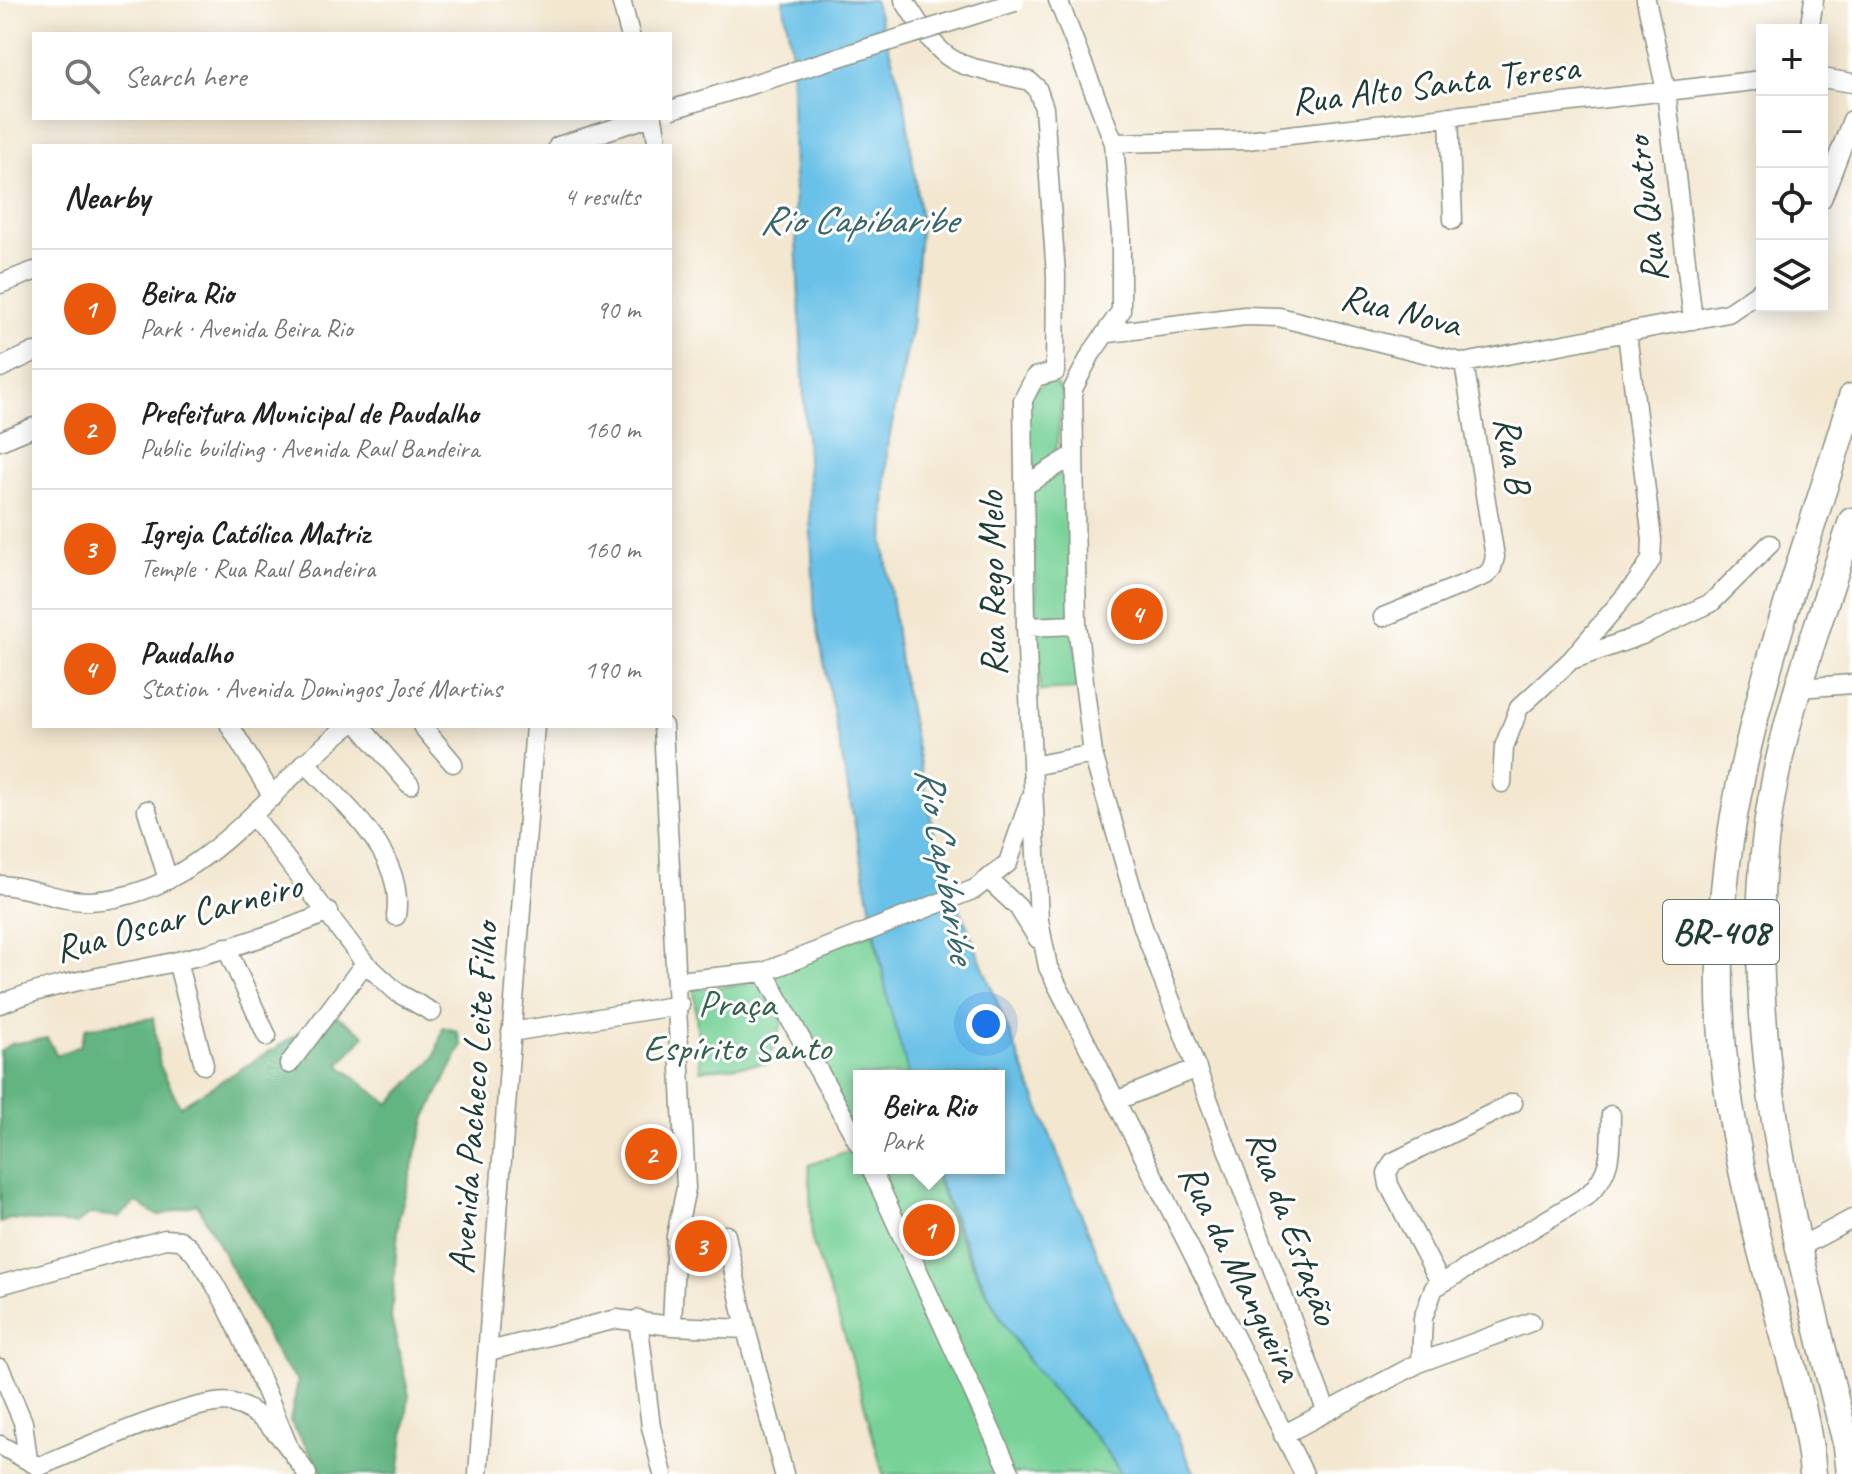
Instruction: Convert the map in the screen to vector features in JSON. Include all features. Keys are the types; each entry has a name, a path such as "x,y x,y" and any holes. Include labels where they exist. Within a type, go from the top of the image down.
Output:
{"highway":[{"name":"BR-408","path":"1813,1474 1807,1425 1736,1147 1719,1010 1720,934 1730,819 1755,708 1852,397"},
{"name":"BR-408","path":"1850,1474 1847,1447 1798,1248 1782,1167 1768,1059 1762,913 1766,842 1782,753 1799,688 1852,521"}],"street":[{"path":"621,0 629,32"},
{"path":"904,0 928,37 956,64 1029,81 1040,96 1047,133 1056,275 1055,372 1073,389 1091,354 1119,318 1122,300 1114,143 1058,0"},
{"name":"Rua Quatro","path":"1646,0 1666,91 1693,320"},
{"path":"1810,24 1814,0"},
{"path":"672,109 1018,1"},
{"path":"1828,79 1852,83"},
{"name":"Rua Alto Santa Teresa","path":"1114,143 1247,140 1756,81"},
{"path":"1449,116 1453,220"},
{"path":"593,142 642,120"},
{"path":"648,120 657,144"},
{"path":"1828,183 1852,120"},
{"path":"0,284 32,272"},
{"name":"Rua Nova","path":"1109,333 1245,316 1279,317 1464,363 1728,313 1756,294"},
{"path":"1502,783 1504,747 1519,708 1571,660 1636,583 1652,554 1627,333"},
{"path":"0,368 32,353"},
{"name":"Rua B","path":"1383,617 1486,575 1492,568 1495,557 1464,363"},
{"name":"Rua Rego Melo","path":"1043,947 1026,627 1023,400 1029,382 1039,375 1055,372"},
{"name":"Rua da Estação","path":"1073,389 1077,625 1093,754 1143,927 1326,1410"},
{"path":"0,441 32,428"},
{"path":"1024,486 1074,455"},
{"path":"1571,660 1642,635 1711,603 1770,544"},
{"path":"1026,627 1077,625"},
{"path":"1799,688 1852,684"},
{"path":"231,728 273,797"},
{"path":"0,885 85,901 136,894 168,880 254,817 305,762 346,728"},
{"path":"362,728 410,785"},
{"path":"424,728 453,763"},
{"name":"Avenida Pacheco Leite Filho","path":"478,1474 535,728"},
{"path":"663,728 680,1005 686,1188 676,1236 672,1326"},
{"path":"678,981 764,972 873,932 982,885 1008,863 1033,775 1093,754"},
{"path":"305,762 377,844 396,885 396,916"},
{"path":"147,810 168,880"},
{"path":"254,817 365,963 398,993 432,1012"},
{"path":"982,885 1018,907 1043,947"},
{"name":"Rua Oscar Carneiro","path":"0,1004 67,983 177,961 291,928 329,912"},
{"path":"226,947 267,1036"},
{"name":"Rua da Mangueira","path":"1043,947 1056,987 1118,1100 1304,1474"},
{"path":"177,961 204,1065"},
{"path":"289,1064 365,963"},
{"path":"764,972 853,1133"},
{"path":"511,1032 680,1005"},
{"path":"1118,1100 1197,1068"},
{"path":"1440,1282 1389,1185 1387,1173 1393,1162 1513,1103"},
{"path":"1421,1362 1425,1304 1440,1282 1588,1195 1603,1181 1610,1161 1611,1115"},
{"path":"874,1174 1011,1474"},
{"path":"1798,1248 1852,1219"},
{"path":"726,1235 746,1329 784,1474"},
{"path":"0,1285 165,1239 180,1240 208,1274 250,1354 287,1443 307,1474"},
{"path":"489,1351 617,1319 638,1319 672,1326 746,1329"},
{"path":"638,1319 651,1427 663,1474"},
{"path":"1283,1435 1326,1410 1334,1411 1421,1362 1531,1322"},
{"path":"0,1368 38,1467"},
{"path":"38,1467 152,1422 220,1402 247,1410 287,1443"},
{"path":"0,1445 38,1467"}],"green space":[{"path":"1051,380 1063,392 1056,452 1033,470 1023,397"},
{"path":"1065,470 1077,689 1040,691 1031,492"},
{"path":"873,932 908,1070 853,1070 853,1135 764,972"},
{"name":"Praça Espírito Santo","path":"758,983 783,1021 768,1063 700,1070 694,989"},
{"path":"337,1016 365,1035 339,1065 389,1104 435,1057 443,1027 457,1031 462,1046 426,1117 399,1217 391,1318 409,1395 399,1474 324,1474 290,1421 298,1381 280,1361 197,1204 158,1216 137,1202 118,1217 91,1214 76,1224 10,1219 0,1223 0,1051 11,1044 47,1038 57,1055 80,1046 86,1028 153,1018 160,1066 180,1106 308,1028"},
{"path":"853,1149 853,1174 862,1174 1004,1474 883,1474 850,1351 812,1241 809,1165"},
{"path":"872,1174 936,1174 987,1294 1015,1341 1121,1474 1011,1474"}],"water":[{"name":"Rio Capibaribe","path":"783,0 874,0 904,98 921,221 912,326 887,448 884,544 901,670 938,853 1123,1319 1195,1474 1121,1474 1014,1340 978,1273 936,1174 1005,1174 1005,1070 907,1070 889,1005 815,615 795,219 791,47"}],"place":[{"name":"Paudalho","path":"1137,614"},
{"name":"Prefeitura Municipal de Paudalho","path":"651,1154"},
{"name":"Beira Rio","path":"929,1230"},
{"name":"Igreja Católica Matriz","path":"701,1246"}]}
